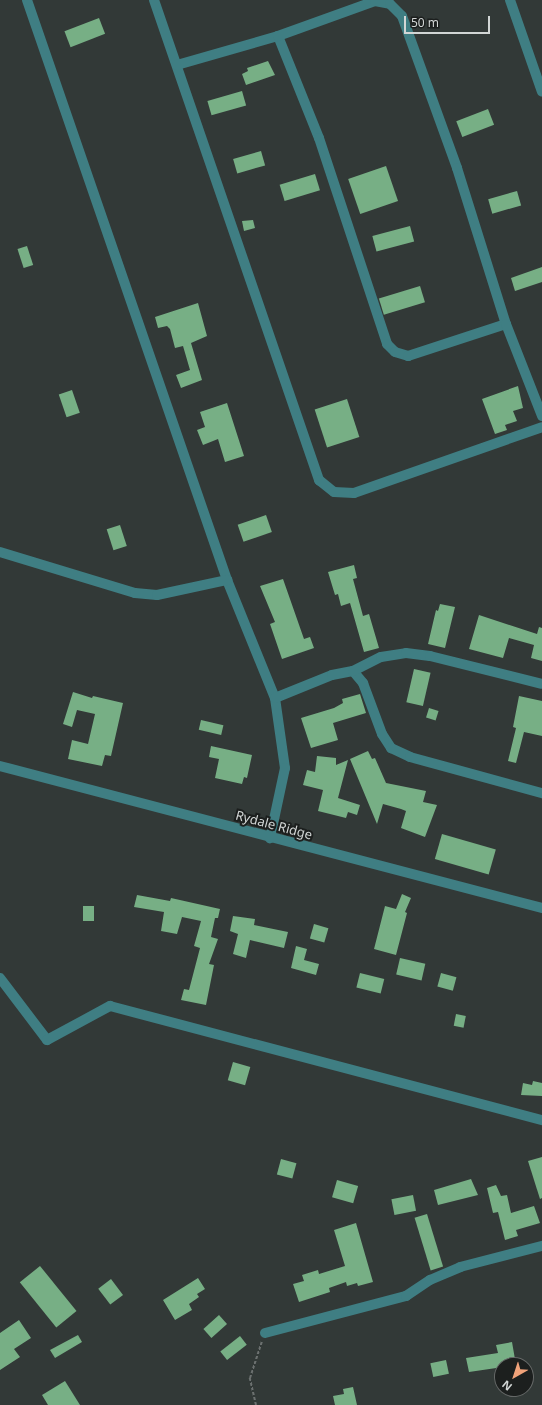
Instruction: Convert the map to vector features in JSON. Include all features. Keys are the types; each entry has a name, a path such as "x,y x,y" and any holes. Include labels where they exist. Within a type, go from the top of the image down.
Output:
{"street":[{"path":"27,0 227,580 275,698 285,768 270,838"},
{"path":"154,0 319,480 334,492 354,493 542,427"},
{"path":"510,0 542,92"},
{"path":"177,65 278,36 375,1 390,4 402,16 457,168 506,324 542,416"},
{"path":"278,36 319,138 387,344 396,352 408,356 506,324"},
{"path":"0,552 135,593 157,595 227,580"},
{"path":"275,698 332,675 353,671 380,657 406,653 430,656 542,684"},
{"path":"353,671 363,683 382,734 391,748 410,757 542,793"},
{"name":"Rydale Ridge","path":"0,766 270,838 542,908"},
{"path":"0,978 47,1040 110,1006 542,1120"},
{"path":"264,1333 406,1296 430,1280 460,1267 542,1246"}],"path":[{"path":"256,1405 250,1378 264,1333"}],"building":[{"path":"99,18 105,34 71,47 64,31"},
{"path":"268,61 275,75 246,85 242,74 248,71 247,68"},
{"path":"242,91 246,105 212,115 207,101"},
{"path":"488,109 494,125 462,137 456,121"},
{"path":"261,151 265,165 237,173 233,159"},
{"path":"386,166 398,201 360,214 348,179"},
{"path":"315,174 320,190 285,201 280,185"},
{"path":"517,191 521,205 492,214 488,199"},
{"path":"253,220 255,228 244,231 242,221"},
{"path":"410,226 414,241 376,252 372,236"},
{"path":"27,246 33,265 24,268 17,249"},
{"path":"542,267 542,282 515,291 511,278"},
{"path":"420,286 425,302 384,315 379,299"},
{"path":"198,303 207,336 191,343 202,380 181,388 176,375 190,370 183,346 175,348 170,329 167,326 158,328 155,317"},
{"path":"518,386 523,408 513,411 517,421 505,425 507,430 495,434 482,399"},
{"path":"72,390 80,413 67,417 59,395"},
{"path":"347,399 359,437 327,448 315,410"},
{"path":"227,403 244,456 225,462 218,439 203,445 197,430 205,427 200,412"},
{"path":"266,515 272,532 243,542 238,525"},
{"path":"120,525 127,546 113,550 107,529"},
{"path":"354,565 357,578 353,579 363,616 369,614 379,648 364,652 350,603 341,606 338,594 335,595 328,572"},
{"path":"283,579 304,639 310,637 314,648 282,659 270,624 275,622 260,586"},
{"path":"440,604 455,607 445,648 428,644 436,610 438,611"},
{"path":"479,615 537,634 539,627 542,628 542,661 531,658 534,645 509,638 503,658 469,649"},
{"path":"414,669 431,673 423,706 406,702"},
{"path":"73,692 92,698 93,696 123,703 111,756 105,755 102,766 68,759 72,740 88,744 95,714 77,710 72,727 63,724"},
{"path":"360,694 366,713 333,723 338,740 311,748 301,718 334,708 343,703 342,699"},
{"path":"519,696 542,701 542,736 524,732 516,763 508,761 516,728 513,727"},
{"path":"429,708 439,711 436,720 426,718"},
{"path":"201,720 223,725 221,735 199,730"},
{"path":"211,746 252,755 247,778 244,777 242,784 215,778 219,759 209,757"},
{"path":"368,751 372,759 375,758 386,783 426,791 423,802 437,805 425,837 401,828 406,811 383,804 377,824 350,759"},
{"path":"317,756 336,758 336,765 348,760 338,798 360,805 357,815 348,812 346,818 318,811 323,790 303,785 307,770 315,772"},
{"path":"442,834 496,849 489,874 435,859"},
{"path":"402,894 411,898 405,912 407,913 396,955 374,949 385,906 396,909"},
{"path":"137,895 170,901 171,898 220,909 218,918 215,918 211,937 218,939 209,964 214,965 206,1005 181,1000 184,989 189,990 200,948 194,946 201,921 182,917 177,934 161,931 164,912 134,907"},
{"path":"83,906 94,906 94,921 83,921"},
{"path":"233,916 255,919 254,925 288,932 284,948 250,940 246,958 233,954 238,934 230,931"},
{"path":"314,924 328,928 324,943 310,938"},
{"path":"296,946 307,949 304,960 319,964 316,975 291,968"},
{"path":"400,958 425,964 422,980 396,975"},
{"path":"360,973 384,979 381,994 356,988"},
{"path":"441,973 456,977 453,991 437,987"},
{"path":"456,1014 466,1016 464,1028 454,1026"},
{"path":"233,1062 250,1067 245,1085 228,1080"},
{"path":"533,1081 542,1083 542,1096 521,1095 523,1083 532,1085"},
{"path":"542,1157 542,1198 540,1199 528,1161"},
{"path":"281,1159 296,1163 292,1179 277,1174"},
{"path":"471,1179 478,1195 438,1205 434,1190"},
{"path":"337,1180 358,1186 353,1203 332,1197"},
{"path":"496,1185 501,1196 507,1195 511,1213 534,1206 540,1223 516,1230 518,1236 505,1240 498,1212 493,1213 487,1188"},
{"path":"413,1195 416,1211 394,1215 391,1199"},
{"path":"427,1214 443,1267 431,1270 415,1218"},
{"path":"356,1223 373,1282 358,1286 357,1283 347,1286 346,1282 329,1288 330,1292 299,1302 293,1284 304,1281 302,1275 318,1270 319,1274 345,1266 334,1230"},
{"path":"40,1266 77,1311 56,1327 20,1282"},
{"path":"198,1278 205,1289 197,1294 199,1297 189,1304 192,1310 175,1320 163,1300"},
{"path":"111,1279 123,1295 110,1305 98,1289"},
{"path":"219,1315 227,1324 211,1338 203,1329"},
{"path":"19,1320 31,1338 14,1349 20,1357 0,1370 0,1333"},
{"path":"78,1335 82,1342 55,1358 50,1350"},
{"path":"240,1336 247,1345 227,1360 220,1351"},
{"path":"512,1342 515,1357 494,1357 494,1368 469,1372 466,1358 498,1353 496,1345"},
{"path":"446,1360 449,1374 433,1377 430,1363"},
{"path":"65,1381 80,1405 48,1405 42,1395"},
{"path":"353,1387 357,1405 335,1405 333,1396 344,1394 343,1389"}]}
